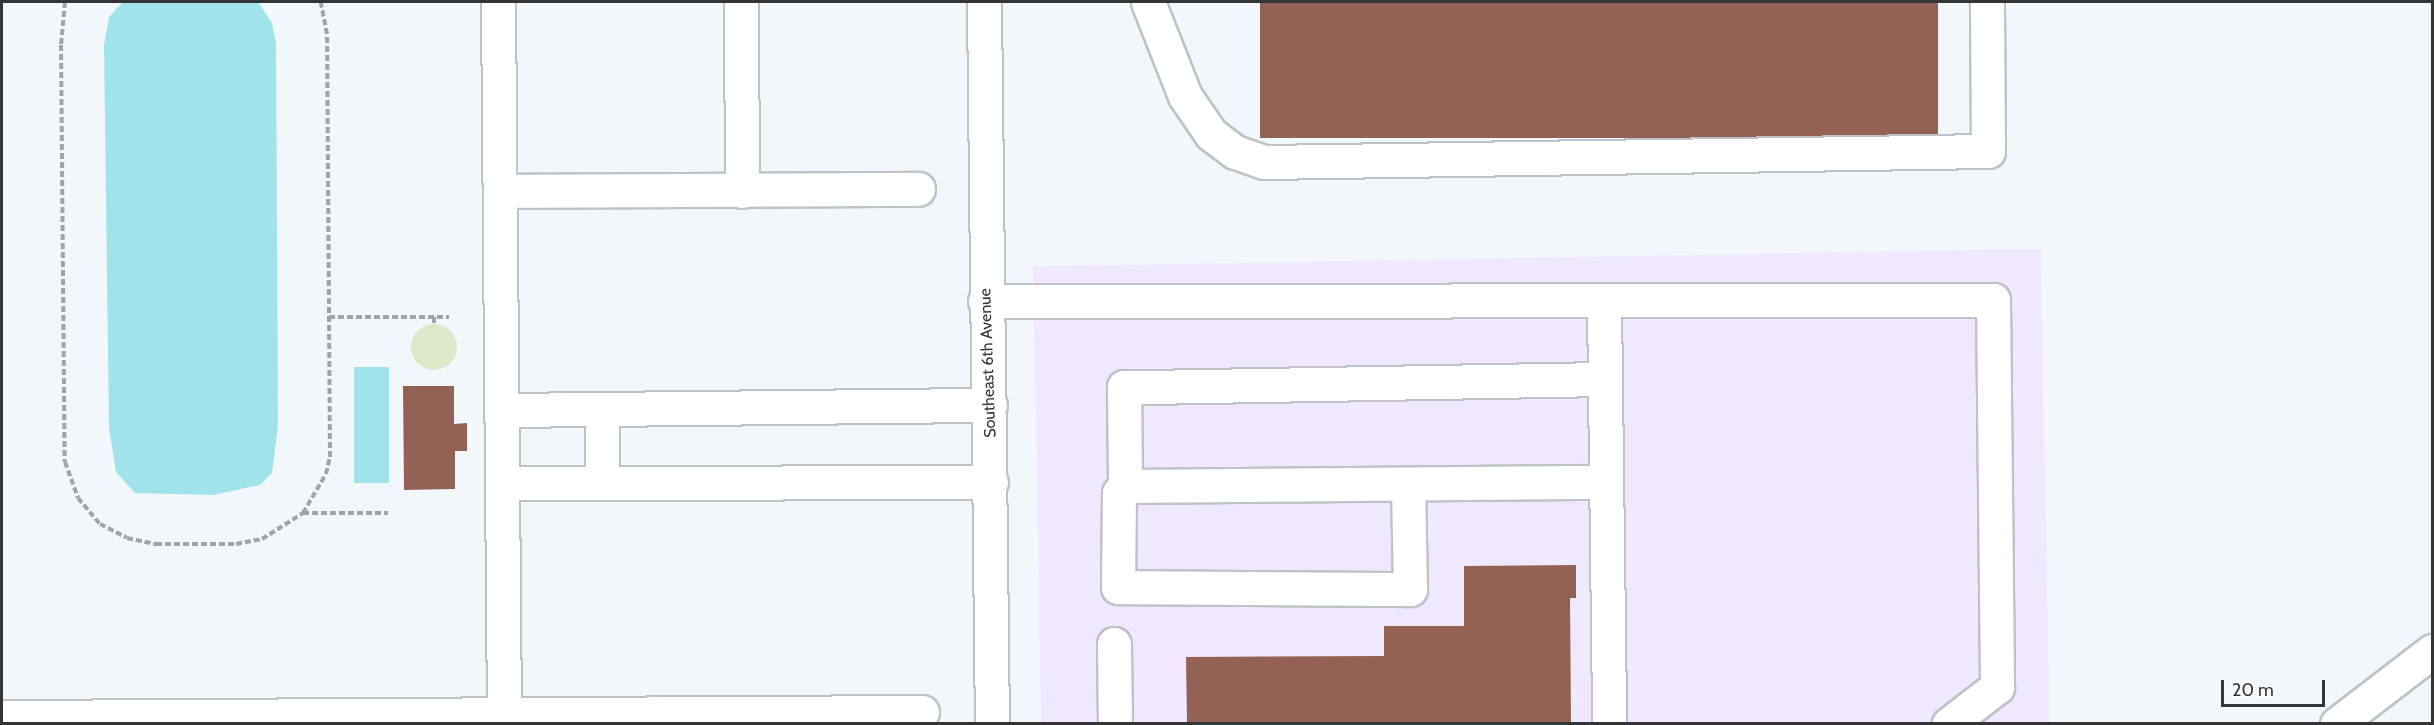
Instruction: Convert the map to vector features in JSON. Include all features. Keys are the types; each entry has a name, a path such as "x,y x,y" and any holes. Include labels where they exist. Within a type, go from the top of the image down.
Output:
{"main road":[{"path":"498,2 504,715"},
{"path":"741,2 742,190"},
{"name":"Southeast 6th Avenue","path":"984,2 985,301 990,405 992,723"},
{"path":"1148,2 1185,96 1211,134 1235,152 1264,162 1988,151 1987,2"},
{"path":"500,190 918,189"},
{"path":"985,301 1401,298 1432,303 1604,303 1993,300 1996,687 1949,723"},
{"path":"1604,303 1610,723"},
{"path":"1407,484 1410,589 1118,587 1119,493 1125,486 1124,387 1605,380"},
{"path":"502,410 990,405"},
{"path":"602,410 602,482"},
{"path":"503,483 990,482"},
{"path":"1125,486 1606,482"},
{"path":"1114,644 1115,723"},
{"path":"2337,723 2433,651"},
{"path":"2,717 504,715 745,718 922,712"}],"path":[{"path":"65,2 61,45 64,453 74,490 91,516 127,538 156,544 254,541 286,528 303,513 323,483 330,457 327,34 321,2"},
{"path":"329,317 449,317"},
{"path":"434,317 434,326"},
{"path":"303,513 388,513"}],"shaded area":[{"path":"2041,249 2049,723 1041,724 1033,267"}],"green space":[{"path":"434,324 450,331 457,347 450,363 434,370 418,363 411,347 418,331"}],"water":[{"path":"123,2 258,2 272,23 276,43 278,425 272,473 260,485 213,495 135,493 116,472 109,428 104,45 109,17"},
{"path":"354,367 389,367 389,483 354,483"}],"building":[{"path":"1260,2 1938,2 1938,138 1260,138"},
{"path":"403,386 454,386 454,424 467,423 467,451 455,451 455,489 404,490"},
{"path":"1576,565 1576,598 1570,598 1571,724 1187,724 1186,657 1384,656 1384,626 1464,626 1464,566"}]}
